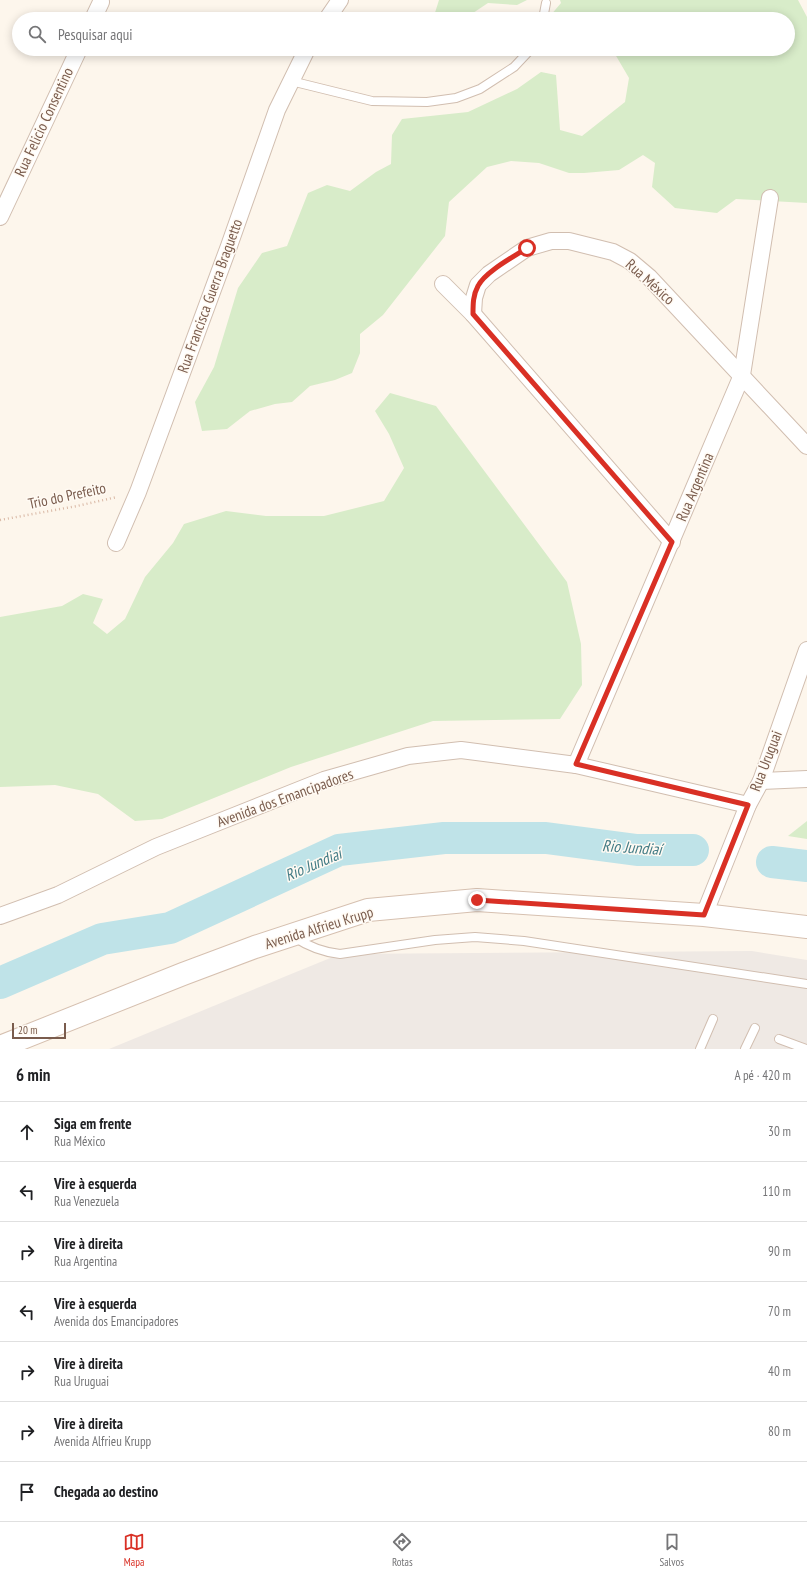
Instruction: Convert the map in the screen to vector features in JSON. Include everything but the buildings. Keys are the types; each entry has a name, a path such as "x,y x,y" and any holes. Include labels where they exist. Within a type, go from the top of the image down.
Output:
{"main road":[{"name":"Avenida Alfrieu Krupp","path":"0,1047 183,974 292,935 368,910 477,900 704,915 807,927"}],"street":[{"path":"332,12 340,0"},
{"path":"96,12 101,2"},
{"name":"Rua Felicio Consentino","path":"0,217 76,56"},
{"name":"Rua Francisca Guerra Braguetto","path":"116,543 138,492 229,246 277,110 304,56"},
{"name":"Rua Argentina","path":"576,764 742,375 770,198"},
{"name":"Rua México","path":"473,314 474,298 478,285 489,274 527,248 551,241 569,241 613,252 630,261 649,277 807,446"},
{"path":"442,284 473,314 672,542"},
{"name":"Rua Uruguai","path":"704,915 748,805 761,781 807,650"},
{"name":"Avenida dos Emancipadores","path":"0,916 58,895 156,847 324,780 408,756 461,750 576,764 748,805"},
{"path":"761,781 807,780"}],"lane":[{"path":"544,12 546,3"},
{"path":"292,81 372,101 427,102 456,98 480,89 514,67 524,56"},
{"path":"292,935 310,947 325,952 340,954 475,937 524,940 807,984"},
{"path":"700,1049 713,1019"},
{"path":"745,1049 755,1028"},
{"path":"780,1039 806,1049"}],"path":[{"name":"Trio do Prefeito","path":"0,520 77,506 138,492"}],"shaded area":[{"path":"752,951 807,960 807,1049 109,1049 340,954"}],"green space":[{"path":"439,0 527,0 517,5 488,3 474,12 435,12"},
{"path":"560,0 798,0 807,17 807,203 736,199 717,213 675,208 652,187 655,163 643,155 619,170 584,173 569,173 539,163 511,161 487,167 449,202 445,236 383,315 360,334 360,353 352,373 335,380 310,386 292,402 275,404 250,411 227,429 202,431 195,402 214,367 238,288 262,253 287,246 308,193 327,185 350,191 376,172 391,164 392,135 402,119 468,112 517,89 541,72 556,75 560,130 582,136 625,102 629,78 616,56 795,56 795,12 553,12 561,3"},
{"path":"390,393 436,406 567,582 581,644 582,685 560,719 433,721 291,767 162,819 135,821 98,794 55,785 0,787 0,617 62,606 83,594 103,599 93,623 107,634 125,619 145,577 173,543 184,524 226,511 266,516 324,516 384,501 404,468 389,434 375,411"},
{"path":"807,821 807,839 788,836"}],"waterway":[{"name":"Rio Jundiaí","path":"0,983 102,939 170,928 339,850 444,838 546,838 637,850 693,850"},
{"name":"Rio Jundiaí","path":"772,862 807,866"}],"route":[{"path":"477,900 704,915 748,805 576,764 672,542 473,314 474,298 478,285 489,274 527,248"}]}
